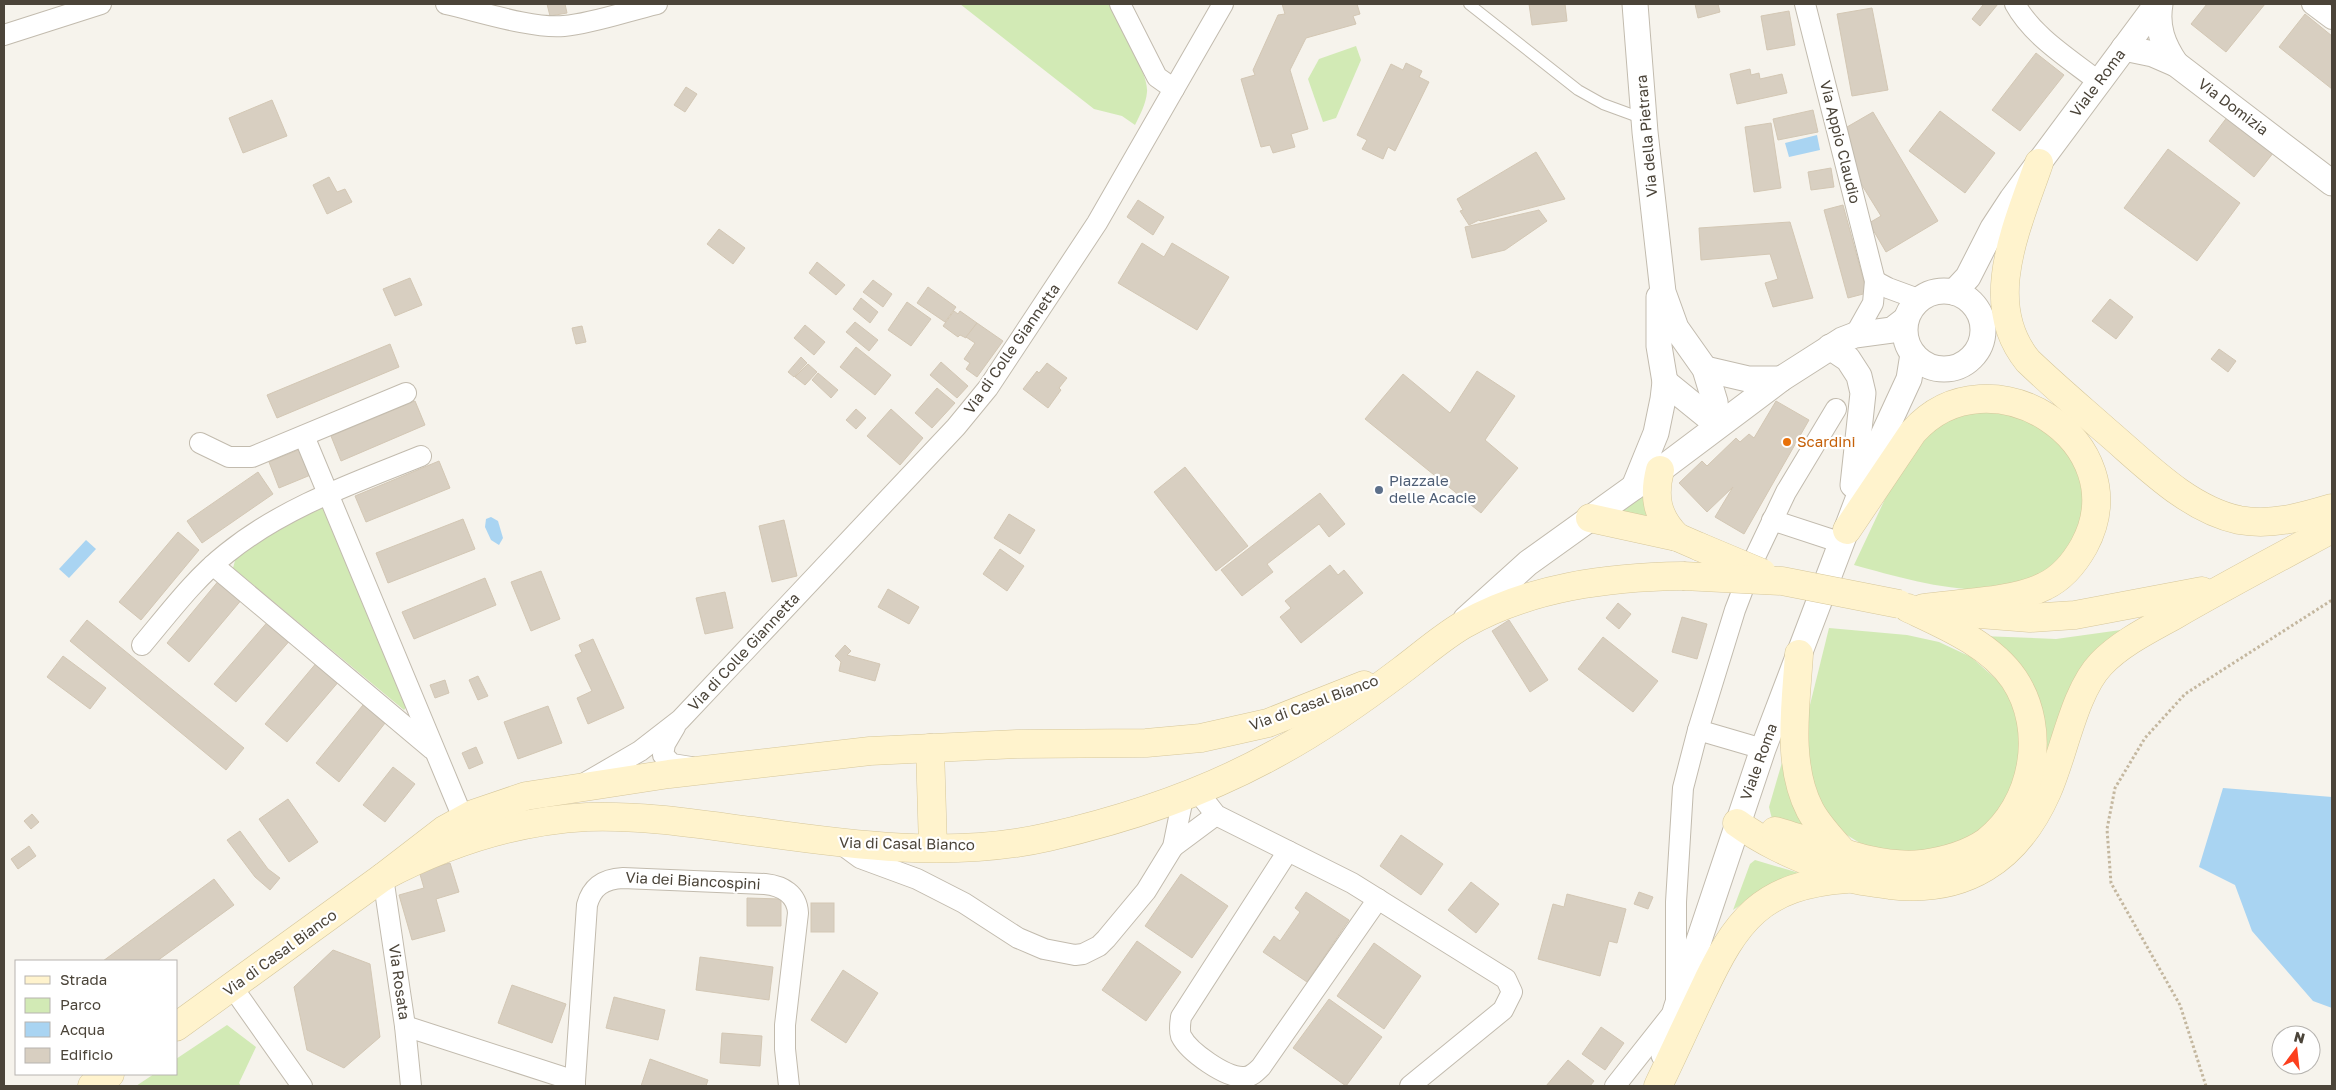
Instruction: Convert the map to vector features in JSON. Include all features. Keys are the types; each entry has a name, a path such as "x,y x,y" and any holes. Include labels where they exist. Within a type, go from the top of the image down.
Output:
{"main road":[{"path":"2039,163 2011,248 2005,283 2006,312 2011,330 2018,347 2028,361 2153,471 2188,497 2210,510 2240,520 2260,522 2291,519 2332,508"},
{"path":"1845,536 1914,432 1927,418 1946,407 1977,399 2004,400 2040,412 2069,434 2089,465 2095,500 2091,529 2072,564 2052,583 2032,592 2004,598 1911,606"},
{"path":"1660,470 1656,500 1662,518 1688,542"},
{"path":"1590,518 1688,542 1782,582 1911,606 2003,617 2068,616 2224,587"},
{"path":"1657,1086 1716,963 1740,924 1766,902 1791,889 1818,881 1853,879 1898,886 1941,885 1971,876 2000,858 2016,843 2039,809 2064,751 2081,694 2096,670 2107,658 2135,638 2224,587 2332,529"},
{"name":"Via di Casal Bianco","path":"383,877 417,859 461,841 508,828 564,819 607,817 673,821 839,843 933,847 986,846 1028,841 1137,814 1190,795 1276,754 1328,723 1452,632 1492,611 1562,588 1605,580 1683,576 1782,582"},
{"path":"1737,823 1777,832 1877,862 1901,864 1936,862 1967,853 1985,842 2008,819 2024,791 2030,770 2033,739 2031,720 2025,700 2010,674 1976,644 1911,606"},
{"path":"1799,654 1795,724 1799,779 1810,811 1843,852"},
{"name":"Via di Casal Bianco","path":"178,1026 233,988 383,877 423,844 463,818 526,796 576,787 705,770 870,751 1017,744 1146,743 1201,738 1268,723 1402,670"},
{"path":"930,748 933,847"},
{"path":"1737,823 1771,846 1853,879"}],"street":[{"path":"4,34 101,4"},
{"path":"446,4 536,24 556,26 573,24 657,4"},
{"path":"1120,4 1157,77 1174,89"},
{"name":"Via di Colle Giannetta","path":"576,787 640,751 680,720 978,402 1097,223 1223,4"},
{"name":"Via della Pietrara","path":"1635,4 1644,119 1660,267"},
{"name":"Via Appio Claudio","path":"1805,4 1875,281 1873,303 1855,335"},
{"path":"2015,4 2028,23 2041,36 2099,82"},
{"path":"2159,4 2160,32 2164,45 2176,64"},
{"name":"Viale Roma","path":"1954,292 1968,277 1993,228 2039,163 2159,4"},
{"path":"2312,4 2332,19"},
{"name":"Via Domizia","path":"2124,48 2153,54 2176,64 2332,183"},
{"name":"Viale Roma","path":"1978,309 1984,277 1997,243 2015,205 2039,163"},
{"path":"1660,267 1670,315 1680,335 1705,369 1713,391 1718,425"},
{"path":"1634,487 1656,432 1665,382 1658,331 1660,267"},
{"path":"1875,281 1904,295 1918,299"},
{"path":"1830,347 1866,344 1912,353 1927,365 1944,369 1964,364 1978,349 1984,329 1978,309 1963,295 1954,292 1942,290 1929,293 1918,299 1910,309 1905,320 1904,331 1912,353"},
{"path":"1452,632 1528,563 1660,470 1781,379 1830,347 1855,335 1892,330 1905,320"},
{"path":"1772,520 1845,536 1863,393 1859,376 1848,359 1830,347"},
{"name":"Viale Roma","path":"1657,1086 1676,1009 1737,823 1763,749 1879,444 1909,379 1912,353"},
{"path":"1705,369 1748,379 1781,379"},
{"name":"Viale Roma","path":"1879,444 1923,386 1944,369"},
{"path":"1665,382 1718,425"},
{"path":"200,443 229,458 244,458 304,436 406,393"},
{"path":"1615,1086 1676,1009 1676,902 1683,788 1698,730 1735,610 1772,520 1836,409"},
{"path":"304,436 463,818"},
{"path":"142,645 188,590 213,565 267,525 328,494 421,456"},
{"path":"213,565 435,752"},
{"name":"Via di Colle Giannetta","path":"680,720 665,744 663,755 672,764 705,770"},
{"path":"1698,730 1763,749"},
{"path":"839,843 860,858 917,878 1018,938 1044,949 1075,955 1083,954 1099,946 1128,916 1146,891 1173,847 1190,795 1216,815 1378,899 1501,974 1512,989 1509,1001 1503,1010 1410,1086"},
{"path":"1173,847 1216,815"},
{"path":"1288,851 1181,1017 1180,1033 1186,1044 1224,1072 1245,1077 1255,1073 1261,1067 1378,899"},
{"name":"Via Rosata","path":"383,877 405,1026 411,1086"},
{"name":"Via dei Biancospini","path":"575,1083 587,905 591,894 598,885 609,880 623,878 765,884 784,889 793,896 797,904 798,913 784,1037 789,1086"},
{"path":"233,988 302,1086"},
{"path":"405,1026 575,1083"}],"lane":[{"path":"1469,4 1578,90 1603,104 1644,119"}],"path":[{"path":"2206,1086 2180,1005 2112,883 2107,829 2115,788 2145,738 2186,694 2332,600"}],"green space":[{"path":"960,4 1109,4 1132,48 1146,84 1145,101 1135,125 1122,116 1094,109"},
{"path":"1356,46 1361,60 1336,118 1323,122 1308,79 1319,59"},
{"path":"1967,407 2006,412 2036,420 2057,437 2068,451 2076,465 2081,481 2083,497 2082,514 2078,531 2060,566 2050,574 2029,583 2009,588 1987,590 1965,589 1918,582 1854,565 1909,448"},
{"path":"1645,492 1658,526 1616,515"},
{"path":"321,505 331,510 410,703 404,710 233,568 236,557 256,542"},
{"path":"1829,628 1907,635 1939,642 1971,657 2005,687 2021,721 2016,788 1976,840 1929,856 1876,853 1834,827 1813,785 1804,754 1806,721"},
{"path":"2128,629 2043,787 2045,741 1982,636 2056,639"},
{"path":"1783,759 1814,832 1772,819 1769,807"},
{"path":"1755,860 1799,873 1763,890 1733,910 1750,864"},
{"path":"227,1025 256,1047 239,1083 241,1086 136,1086 152,1075 178,1075 178,1058"}],"water":[{"path":"1817,135 1820,150 1789,157 1785,143"},
{"path":"491,517 498,521 503,538 499,545 491,540 485,527 486,519"},
{"path":"86,540 96,549 69,578 59,569"},
{"path":"2223,788 2332,797 2332,1008 2313,1001 2252,931 2235,885 2199,867"}],"building":[{"path":"547,4 565,4 567,13 550,16"},
{"path":"1282,4 1357,4 1360,14 1353,16 1356,24 1306,38 1290,70 1308,129 1291,134 1295,147 1273,153 1270,145 1261,147 1241,79 1255,75 1253,70 1278,15 1285,14"},
{"path":"1529,4 1565,4 1567,21 1532,25"},
{"path":"1695,4 1718,4 1720,12 1698,18"},
{"path":"1981,4 1998,4 1980,26 1972,19 1983,5"},
{"path":"2207,4 2265,4 2226,52 2191,24"},
{"path":"1872,8 1888,90 1852,96 1837,14"},
{"path":"1789,11 1795,45 1767,50 1761,16"},
{"path":"2305,14 2332,36 2332,89 2279,47"},
{"path":"2036,53 2064,75 2020,131 1992,110"},
{"path":"1406,63 1422,71 1419,77 1429,82 1395,151 1388,147 1383,159 1362,149 1367,140 1357,135 1391,64 1403,70"},
{"path":"1750,69 1751,75 1759,73 1760,79 1782,74 1787,93 1737,104 1730,74"},
{"path":"686,87 697,94 685,112 674,105"},
{"path":"272,100 287,136 243,153 229,118"},
{"path":"1813,110 1818,132 1778,140 1773,119"},
{"path":"1940,111 1995,153 1965,193 1909,151"},
{"path":"1873,112 1938,221 1886,252 1869,223 1881,216 1860,182 1847,127"},
{"path":"2228,116 2274,152 2254,177 2209,141"},
{"path":"1771,123 1781,188 1754,192 1745,127"},
{"path":"2168,149 2240,203 2197,261 2124,208"},
{"path":"1536,152 1565,199 1479,220 1469,225 1460,211 1463,210 1457,199"},
{"path":"1831,168 1834,187 1811,190 1808,172"},
{"path":"329,177 337,192 345,189 352,202 327,214 313,185"},
{"path":"1138,200 1164,217 1153,235 1127,217"},
{"path":"1843,205 1867,293 1848,298 1824,210"},
{"path":"1539,210 1547,221 1505,250 1472,258 1465,227"},
{"path":"1790,222 1813,298 1773,307 1765,283 1778,279 1770,254 1701,260 1699,228"},
{"path":"719,229 745,248 733,264 707,244"},
{"path":"1142,243 1164,257 1172,243 1229,277 1197,330 1118,283"},
{"path":"817,262 845,285 836,295 809,273"},
{"path":"410,278 422,305 395,316 383,289"},
{"path":"873,280 892,294 883,307 863,292"},
{"path":"928,287 956,307 945,322 917,303"},
{"path":"861,298 878,312 870,323 853,309"},
{"path":"2110,299 2133,317 2116,339 2092,321"},
{"path":"907,302 931,319 911,346 888,330"},
{"path":"954,311 958,314 960,311 977,323 966,338 960,335 958,337 943,326"},
{"path":"855,322 878,340 869,351 846,332"},
{"path":"977,323 1003,341 977,377 966,369 970,363 964,359 975,343 966,337"},
{"path":"805,325 825,342 814,355 794,338"},
{"path":"582,326 586,342 576,344 572,328"},
{"path":"390,344 399,367 277,418 267,395"},
{"path":"856,347 891,375 875,395 840,367"},
{"path":"2219,349 2236,361 2228,372 2211,359"},
{"path":"801,357 807,363 794,377 788,372"},
{"path":"941,362 968,386 957,398 930,375"},
{"path":"1047,363 1067,378 1048,408 1023,389 1037,371 1039,373"},
{"path":"808,364 817,372 805,385 795,377"},
{"path":"1477,371 1515,396 1485,440 1518,468 1481,513 1365,419 1403,374 1450,413"},
{"path":"818,373 838,390 831,398 812,380"},
{"path":"937,388 955,403 932,428 915,413"},
{"path":"415,401 425,425 341,461 331,436"},
{"path":"1776,401 1809,420 1744,534 1715,517 1733,487 1707,512 1679,483 1702,461 1707,466 1736,438 1740,442 1749,434 1754,438"},
{"path":"856,409 866,418 856,429 846,420"},
{"path":"891,409 923,438 900,465 867,436"},
{"path":"303,448 313,474 279,488 269,462"},
{"path":"439,461 450,488 366,522 355,496"},
{"path":"1185,467 1248,546 1216,571 1154,492"},
{"path":"258,472 273,494 202,543 187,521"},
{"path":"1320,493 1345,524 1329,537 1319,524 1267,564 1273,572 1242,596 1221,570"},
{"path":"1009,514 1035,530 1020,554 994,538"},
{"path":"463,519 475,549 388,583 376,553"},
{"path":"784,520 797,576 772,582 759,526"},
{"path":"178,532 199,550 141,620 119,602"},
{"path":"1000,549 1024,566 1007,591 983,574"},
{"path":"1330,565 1338,575 1344,570 1363,593 1301,643 1280,617 1291,608 1285,601"},
{"path":"541,571 560,619 531,631 511,582"},
{"path":"485,578 496,605 414,639 402,612"},
{"path":"220,579 243,598 189,662 167,643"},
{"path":"888,589 919,607 909,624 878,607"},
{"path":"725,592 733,628 705,634 696,598"},
{"path":"1618,603 1631,614 1619,629 1606,618"},
{"path":"1682,617 1707,624 1697,659 1672,652"},
{"path":"270,619 292,638 236,702 214,684"},
{"path":"87,620 244,748 226,770 70,641"},
{"path":"1509,620 1548,680 1530,692 1492,631"},
{"path":"1603,637 1658,681 1633,712 1578,669"},
{"path":"593,639 624,708 588,724 577,698 592,691 575,655 582,652 579,645"},
{"path":"845,645 851,651 847,655 880,664 875,681 839,671 841,662 835,656"},
{"path":"63,656 106,688 90,709 47,677"},
{"path":"318,661 340,680 287,742 265,724"},
{"path":"478,676 488,696 478,700 469,680"},
{"path":"445,680 449,693 435,698 430,685"},
{"path":"367,700 389,718 339,782 316,763"},
{"path":"548,706 562,743 518,759 504,722"},
{"path":"476,747 483,763 469,769 462,753"},
{"path":"393,767 415,784 385,822 363,805"},
{"path":"288,799 318,842 289,862 259,819"},
{"path":"32,814 39,822 31,829 24,821"},
{"path":"240,831 268,869 280,878 270,890 255,877 227,840"},
{"path":"1401,835 1443,864 1421,895 1380,866"},
{"path":"29,846 36,856 18,869 11,859"},
{"path":"450,863 459,892 436,899 445,931 412,940 399,895 424,888 419,871"},
{"path":"1181,874 1228,906 1192,958 1145,926"},
{"path":"214,879 234,905 158,960 104,960"},
{"path":"1471,882 1499,904 1476,933 1448,910"},
{"path":"1306,892 1349,920 1307,982 1263,952 1274,936 1280,941 1300,912 1295,908"},
{"path":"1639,892 1653,897 1648,909 1634,904"},
{"path":"1567,894 1626,909 1617,943 1609,941 1600,976 1538,959 1553,904 1564,907"},
{"path":"747,898 781,899 781,926 747,926"},
{"path":"811,903 834,903 834,932 811,932"},
{"path":"1137,941 1181,972 1146,1021 1102,990"},
{"path":"1374,943 1421,976 1384,1029 1337,996"},
{"path":"333,950 370,964 380,1037 344,1068 307,1050 294,987"},
{"path":"700,957 773,967 769,1000 696,990"},
{"path":"843,970 878,993 846,1043 811,1020"},
{"path":"512,985 566,1004 552,1043 498,1023"},
{"path":"614,997 665,1010 658,1040 606,1028"},
{"path":"1329,999 1382,1037 1346,1086 1293,1048"},
{"path":"1601,1027 1624,1043 1605,1070 1582,1054"},
{"path":"722,1033 762,1036 760,1066 720,1063"},
{"path":"650,1059 708,1080 706,1086 641,1086"},
{"path":"1568,1060 1594,1081 1590,1086 1546,1086"}],"place":[{"name":"Scardini","path":"1787,442"},
{"name":"Piazzale delle Acacie","path":"1379,490"}]}
